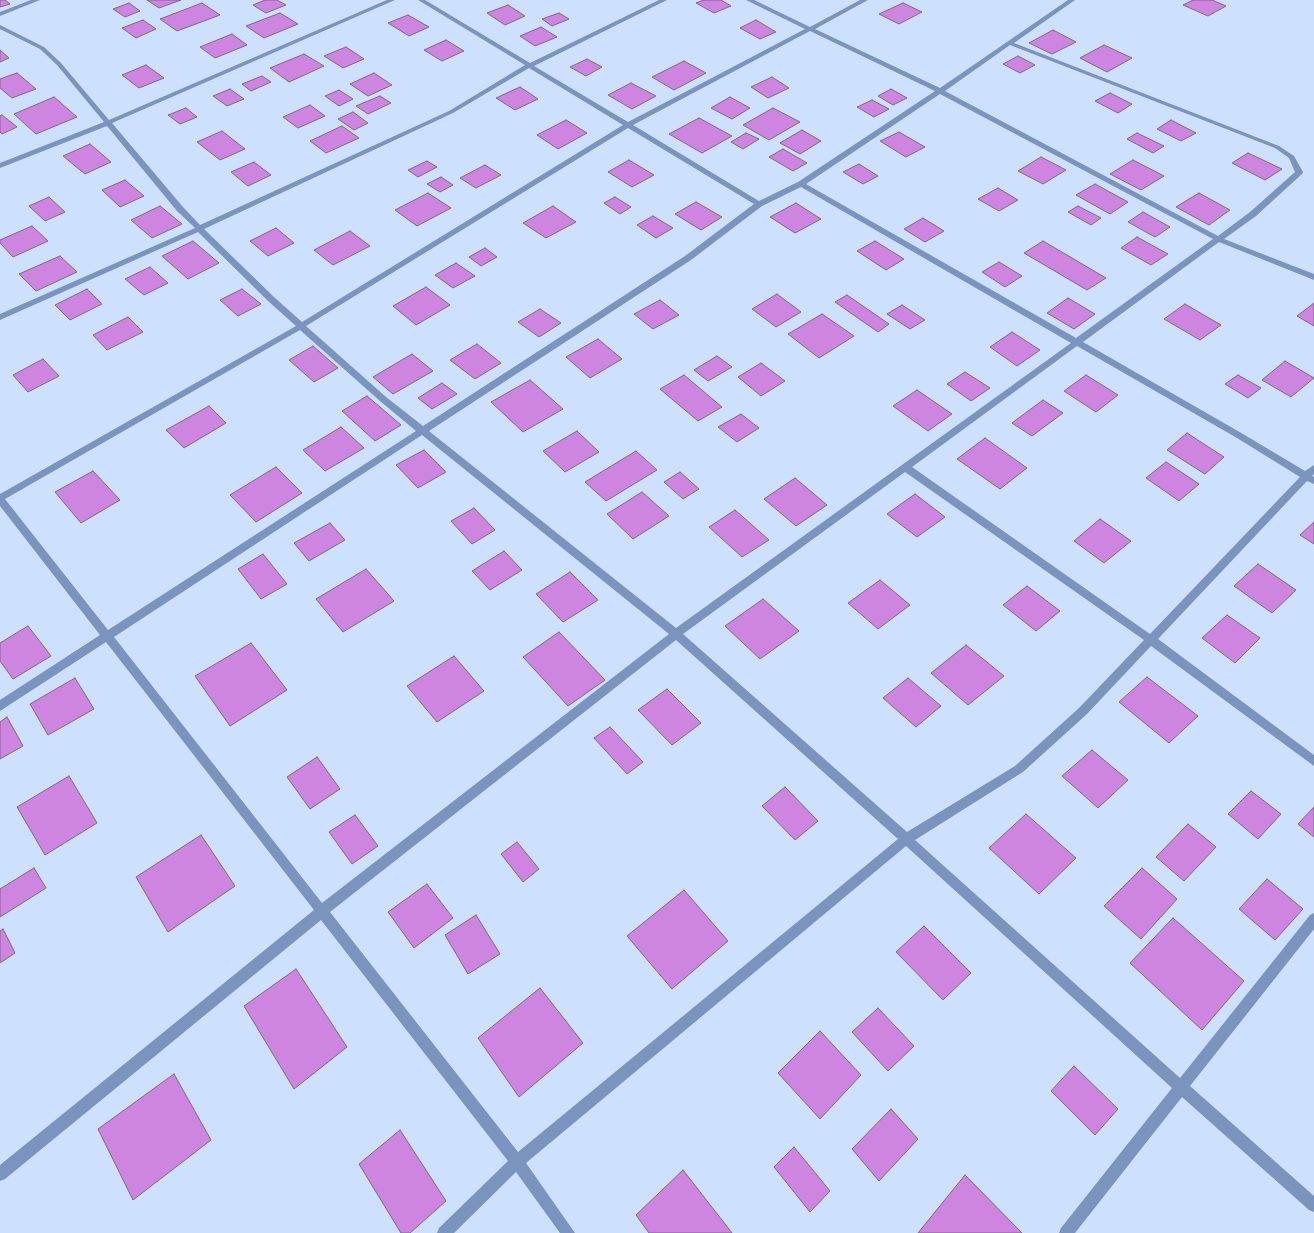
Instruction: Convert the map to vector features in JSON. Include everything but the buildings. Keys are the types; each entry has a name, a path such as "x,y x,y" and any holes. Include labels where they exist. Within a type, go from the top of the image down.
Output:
{"street":[{"path":"0,14 37,0"},
{"path":"0,166 107,123 392,0"},
{"path":"421,0 528,66 759,204"},
{"path":"0,317 200,228 450,112 528,66 664,0"},
{"path":"749,0 940,91 1218,239 1314,277"},
{"path":"568,1233 517,1162 0,499 301,326 627,125 811,30 865,0"},
{"path":"0,706 688,258 759,204 801,184 1072,0"},
{"path":"0,27 42,48 59,64 107,123 180,208 271,299 301,326 383,399 676,634 1314,1205"},
{"path":"0,1174 322,911 676,634 1253,214 1299,172 1292,157 1277,147 1010,43"},
{"path":"801,184 1075,343 1240,436 1311,479"},
{"path":"905,467 1151,640 1314,761"},
{"path":"444,1233 517,1162 906,839 1019,769 1084,711 1151,640 1311,479 1314,468"},
{"path":"1066,1233 1314,919"}]}
